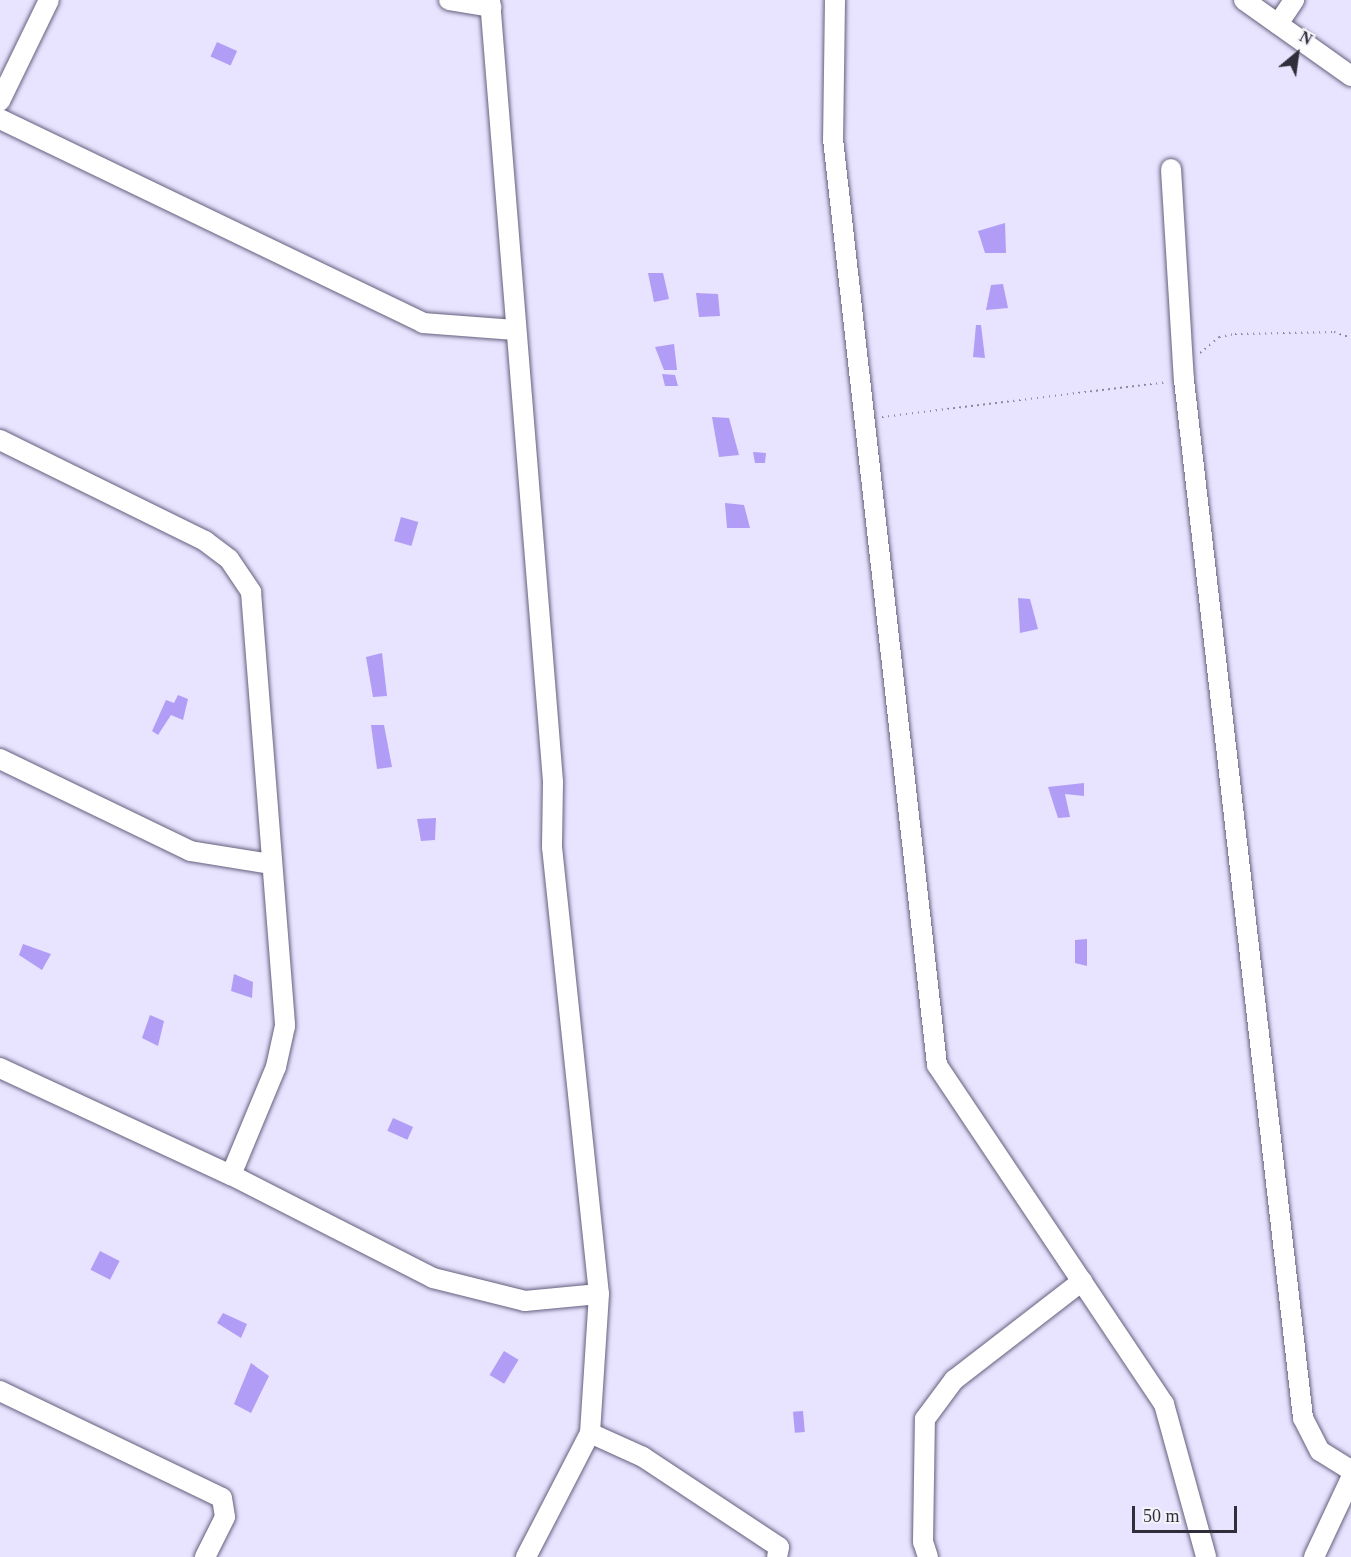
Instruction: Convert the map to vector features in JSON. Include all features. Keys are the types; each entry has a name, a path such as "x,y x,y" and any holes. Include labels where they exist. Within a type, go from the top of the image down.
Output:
{"street":[{"path":"0,101 49,0"},
{"path":"449,0 491,3 515,330 553,782 555,878 599,1294 590,1432 526,1557"},
{"path":"834,0 833,139 861,419 937,1065 1164,1404 1206,1557"},
{"path":"1244,0 1351,76"},
{"path":"1278,24 1294,0"},
{"path":"0,119 423,323 515,330"},
{"path":"1171,170 1184,380 1303,1419 1320,1451 1351,1470"},
{"path":"0,441 195,535 229,560 251,592 258,628 270,864 285,1026 276,1067 231,1175"},
{"path":"0,759 190,851 270,864"},
{"path":"0,1068 231,1175 405,1265 467,1290 555,1302 599,1294"},
{"path":"928,1557 923,1542 925,1419 954,1380 1082,1281"},
{"path":"0,1391 222,1498 225,1517 205,1557"},
{"path":"590,1432 643,1457 779,1547 777,1557"},
{"path":"1314,1557 1351,1478"}],"path":[{"path":"1198,355 1219,337 1235,334 1334,332 1351,338"},
{"path":"861,419 1184,380"}],"building":[{"path":"217,42 237,51 231,66 210,57"},
{"path":"1005,223 1006,253 985,253 978,231"},
{"path":"648,273 663,273 669,299 654,302"},
{"path":"1003,284 1008,308 986,310 991,285"},
{"path":"696,293 718,294 720,316 699,317"},
{"path":"976,325 981,325 985,358 973,357"},
{"path":"674,344 677,370 664,370 655,347"},
{"path":"662,374 675,375 678,386 665,386"},
{"path":"712,417 729,418 739,455 719,457"},
{"path":"753,452 766,453 765,463 755,463"},
{"path":"725,503 744,505 750,528 727,528"},
{"path":"401,517 418,522 411,546 394,541"},
{"path":"1018,598 1030,599 1038,629 1020,633"},
{"path":"382,653 387,696 373,697 366,657"},
{"path":"178,695 188,699 183,720 171,715 158,735 152,731 166,700 174,703"},
{"path":"371,725 384,725 392,767 377,769"},
{"path":"1084,783 1084,796 1065,794 1070,817 1058,818 1048,787"},
{"path":"436,818 435,840 421,841 417,819"},
{"path":"1087,939 1087,966 1075,963 1075,940"},
{"path":"23,944 51,954 42,970 19,955"},
{"path":"234,974 253,982 252,998 231,991"},
{"path":"150,1015 164,1021 158,1046 142,1038"},
{"path":"393,1118 413,1127 407,1140 387,1131"},
{"path":"100,1251 120,1261 110,1280 90,1270"},
{"path":"223,1313 247,1324 241,1338 217,1323"},
{"path":"504,1351 519,1360 504,1384 490,1375"},
{"path":"251,1363 269,1376 251,1413 234,1404"},
{"path":"803,1411 805,1432 795,1433 793,1412"}]}
